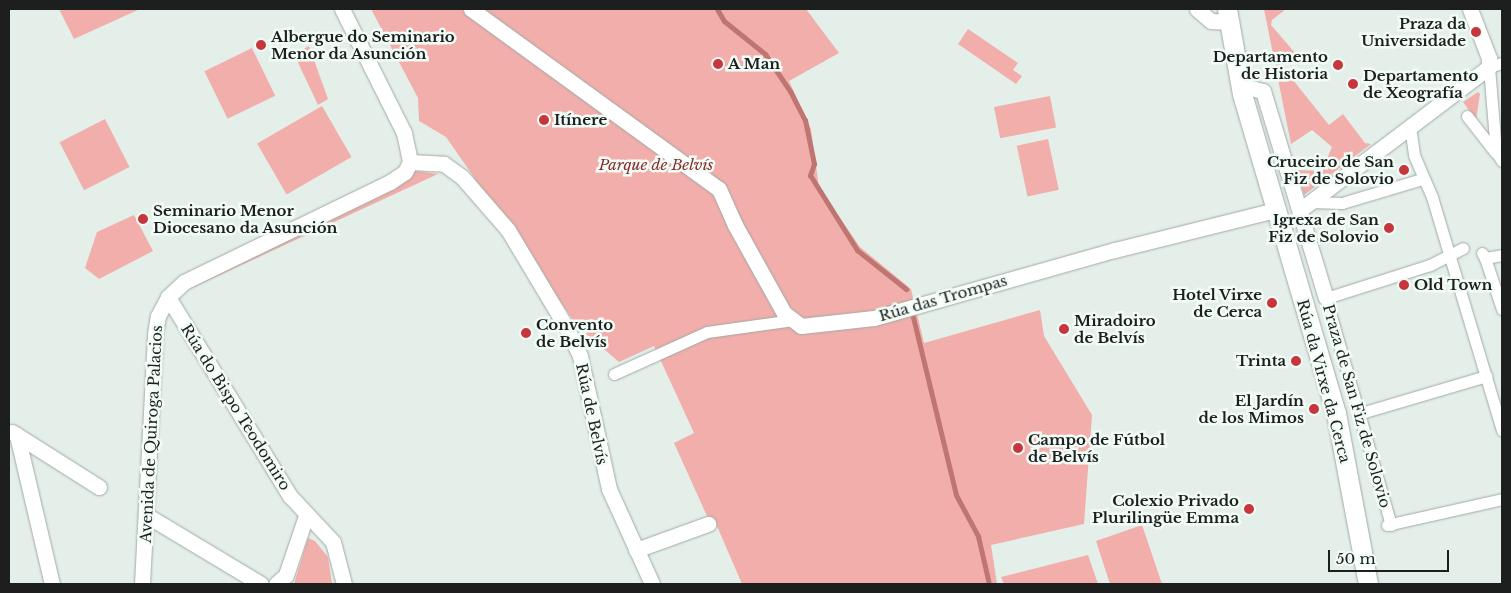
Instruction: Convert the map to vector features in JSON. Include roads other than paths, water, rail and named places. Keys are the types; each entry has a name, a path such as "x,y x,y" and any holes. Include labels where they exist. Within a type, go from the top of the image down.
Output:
{"street":[{"path":"342,9 406,138 410,162"},
{"path":"471,9 719,189 735,225 784,314 793,320"},
{"path":"1197,9 1210,21 1228,15"},
{"path":"1470,9 1486,49 1496,65 1499,157"},
{"name":"Rúa da Virxe da Cerca","path":"1228,15 1240,85 1275,210 1336,413 1368,584"},
{"path":"1306,206 1410,126 1496,65"},
{"path":"1240,85 1262,91 1306,206 1326,298"},
{"path":"1467,116 1499,157"},
{"path":"1410,126 1414,155 1422,179 1432,197 1502,431"},
{"name":"Avenida de Quiroga Palacios","path":"142,584 156,324 168,297 184,282 390,182 405,172 410,162"},
{"name":"Rúa de Belvís","path":"410,162 444,164 462,177 508,230 566,326 580,356 609,489 652,584"},
{"path":"1306,206 1342,202 1422,179"},
{"name":"Rúa das Trompas","path":"614,374 706,332 793,320 801,326 874,318 1115,250 1275,210"},
{"name":"Praza de San Fiz de Solovio","path":"1463,248 1449,257 1326,298 1389,525 1502,499"},
{"path":"1502,255 1483,255 1502,309"},
{"name":"Rúa do Bispo Teodomiro","path":"168,297 290,496 306,516 333,542 344,584"},
{"path":"1358,414 1486,376"},
{"path":"13,433 100,487"},
{"path":"13,433 52,584"},
{"path":"146,515 261,584"},
{"path":"276,584 286,575 306,516"},
{"path":"636,550 708,524"}],"waterway":[{"path":"717,9 724,21 765,54 790,91 805,120 814,164 810,175 857,250 906,289"},
{"path":"913,317 956,495 978,536 989,584"}],"place":[{"name":"Praza da Universidade","path":"1476,32"},
{"name":"Albergue do Seminario Menor da Asunción","path":"261,45"},
{"name":"A Man","path":"718,64"},
{"name":"Departamento de Historia","path":"1338,65"},
{"name":"Departamento de Xeografía","path":"1353,84"},
{"name":"Itínere","path":"544,120"},
{"name":"Cruceiro de San Fiz de Solovio","path":"1404,170"},
{"name":"Seminario Menor Diocesano da Asunción","path":"143,219"},
{"name":"Igrexa de San Fiz de Solovio","path":"1389,228"},
{"name":"Old Town","path":"1404,285"},
{"name":"Hotel Virxe de Cerca","path":"1272,303"},
{"name":"Miradoiro de Belvís","path":"1064,329"},
{"name":"Convento de Belvís","path":"526,333"},
{"name":"Trinta","path":"1296,361"},
{"name":"El Jardín de los Mimos","path":"1314,409"},
{"name":"Campo de Fútbol de Belvís","path":"1018,448"},
{"name":"Colexio Privado Plurilingüe Emma","path":"1249,509"}],"park label":[{"name":"Parque de Belvís","path":"656,165"}]}
